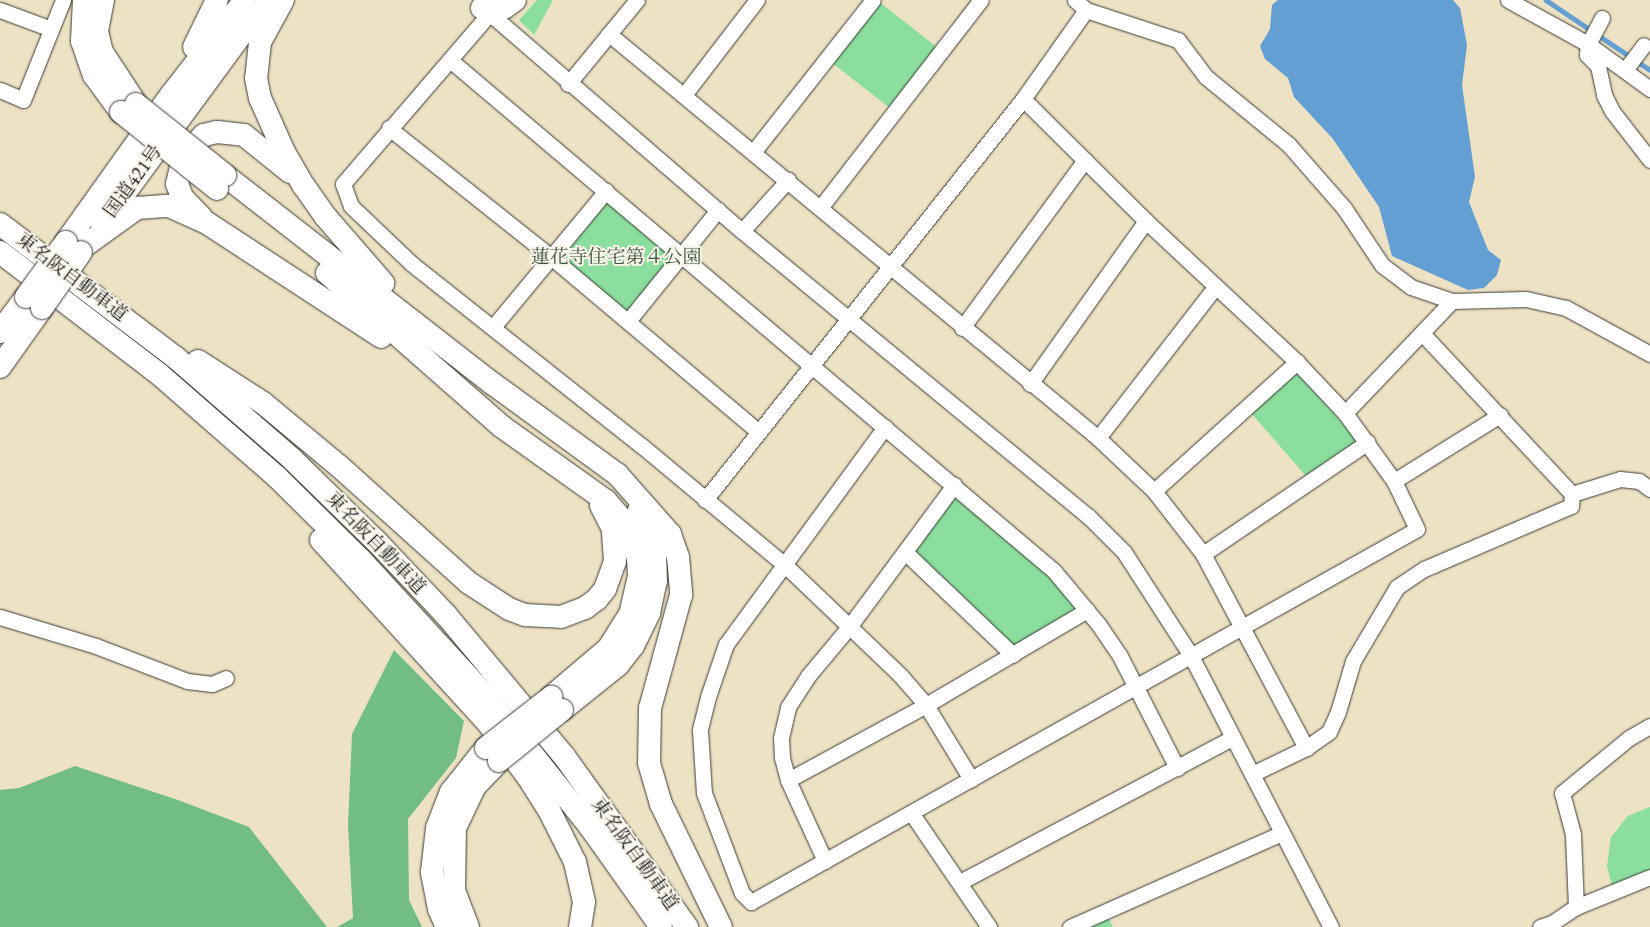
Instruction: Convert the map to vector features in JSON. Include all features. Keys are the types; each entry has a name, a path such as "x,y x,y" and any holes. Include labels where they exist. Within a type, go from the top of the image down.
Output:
{"highway":[{"path":"84,0 82,41 94,75 129,108 222,183 344,287 472,401"},
{"path":"103,0 97,31 102,52 129,108"},
{"path":"107,182 125,139 200,38 217,0"},
{"name":"国道421号","path":"78,246 107,182 245,0"},
{"name":"国道421号","path":"0,332 34,302 254,17 272,0"},
{"path":"283,0 260,42 256,78 270,122 304,186 325,216 368,268 492,383"},
{"path":"482,7 505,7 515,0"},
{"path":"207,223 182,197 177,184 182,158 204,135 217,132 244,135 304,186"},
{"path":"222,183 617,474 670,534 678,557 681,594 650,708 649,763 661,804 721,927"},
{"path":"78,246 137,208 169,206 207,223 352,316 472,401 584,487 612,506 628,526 638,558 639,576 630,614 620,632 556,703"},
{"name":"東名阪自動車道","path":"0,224 104,301 292,458 440,608 564,756 687,927"},
{"name":"東名阪自動車道","path":"0,252 90,318 277,477 428,631 546,769 660,927"},
{"path":"104,301 263,403 332,459 469,583 509,609 526,615 561,617 585,608 606,588 615,561 613,529 600,503 584,487"},
{"name":"国道421号","path":"0,367 34,302"},
{"path":"205,414 488,723 528,777 564,837 581,881 584,902 580,927"},
{"path":"447,927 439,909 432,872 437,828 451,792 492,754 556,703 618,664 643,629 654,597 657,563 651,529 617,474"},
{"path":"468,927 454,890 455,828 492,754"}],"street":[{"path":"0,90 23,100 64,0"},
{"path":"568,84 637,0"},
{"path":"684,95 758,0"},
{"path":"754,151 873,0"},
{"path":"820,208 981,0"},
{"path":"1508,0 1588,44 1650,90"},
{"path":"705,500 811,363 1023,98 1080,5 1178,40 1206,77 1288,144 1344,208 1382,265 1411,287 1452,301 1526,299 1566,308 1650,354"},
{"path":"971,779 926,705 786,566 493,327 412,264 351,206 344,194 343,184 450,60 482,7 568,84 742,231 1094,522 1124,552 1190,654 1331,927"},
{"path":"0,10 51,30"},
{"path":"1602,18 1588,44 1588,55 1598,66 1604,95 1612,111 1650,160"},
{"path":"609,34 754,151 888,268 1098,438 1154,491 1203,554 1244,628 1306,748"},
{"path":"1625,70 1644,45"},
{"path":"450,60 811,363 1054,571 1087,610 1120,656 1177,768"},
{"path":"885,427 786,566 744,618 726,644 716,668 700,730 702,777 711,818 742,893 751,902 912,814 971,779 1136,688 1190,654 1244,628 1417,529 1394,481 1368,442 1345,413 1297,362 1215,287 1023,98"},
{"path":"390,128 551,257 759,432"},
{"path":"962,328 1085,160"},
{"path":"742,231 788,180"},
{"path":"493,327 606,191"},
{"path":"628,321 718,210"},
{"path":"1030,384 1146,220"},
{"path":"1098,438 1215,287"},
{"path":"1345,413 1452,301"},
{"path":"1252,774 1306,748 1329,732 1338,712 1353,661 1397,587 1424,570 1571,506 1572,494 1422,333"},
{"path":"1154,491 1297,362"},
{"path":"1394,481 1500,415"},
{"path":"1203,554 1368,442"},
{"path":"1572,494 1620,479 1639,481 1650,490"},
{"path":"825,861 788,780 781,738 788,707 808,676 849,627 954,485"},
{"path":"905,552 1013,655"},
{"path":"788,780 926,705 1087,610"},
{"path":"0,617 96,646 186,681 212,684 226,678"},
{"path":"1576,907 1573,834 1562,793 1629,738 1650,726"},
{"path":"960,882 1232,738"},
{"path":"912,814 989,927"},
{"path":"1070,927 1282,834"},
{"path":"1540,927 1552,923 1576,907 1650,878"}],"green space":[{"path":"537,0 553,0 534,35 519,20"},
{"path":"878,1 939,48 891,109 831,62"},
{"name":"蓮花寺住宅第４公園","path":"608,201 676,256 629,315 561,259"},
{"path":"1295,369 1359,443 1313,484 1248,410"},
{"path":"955,494 1049,575 1078,609 1014,646 914,551"},
{"path":"394,650 464,721 456,758 408,819 409,900 422,927 337,927 353,918 348,825 352,734"},
{"path":"75,766 178,800 249,827 327,927 0,927 0,790 19,788"},
{"path":"1650,807 1650,875 1613,890 1607,866 1611,837 1628,816"},
{"path":"1107,915 1113,927 1080,927"}],"water":[{"path":"1278,0 1453,0 1460,8 1467,45 1462,85 1475,177 1469,202 1488,250 1501,260 1497,275 1484,288 1468,290 1392,256 1379,207 1333,139 1294,97 1288,78 1265,59 1260,46 1270,29 1272,5"}],"waterway":[{"path":"1546,0 1650,70"}]}
